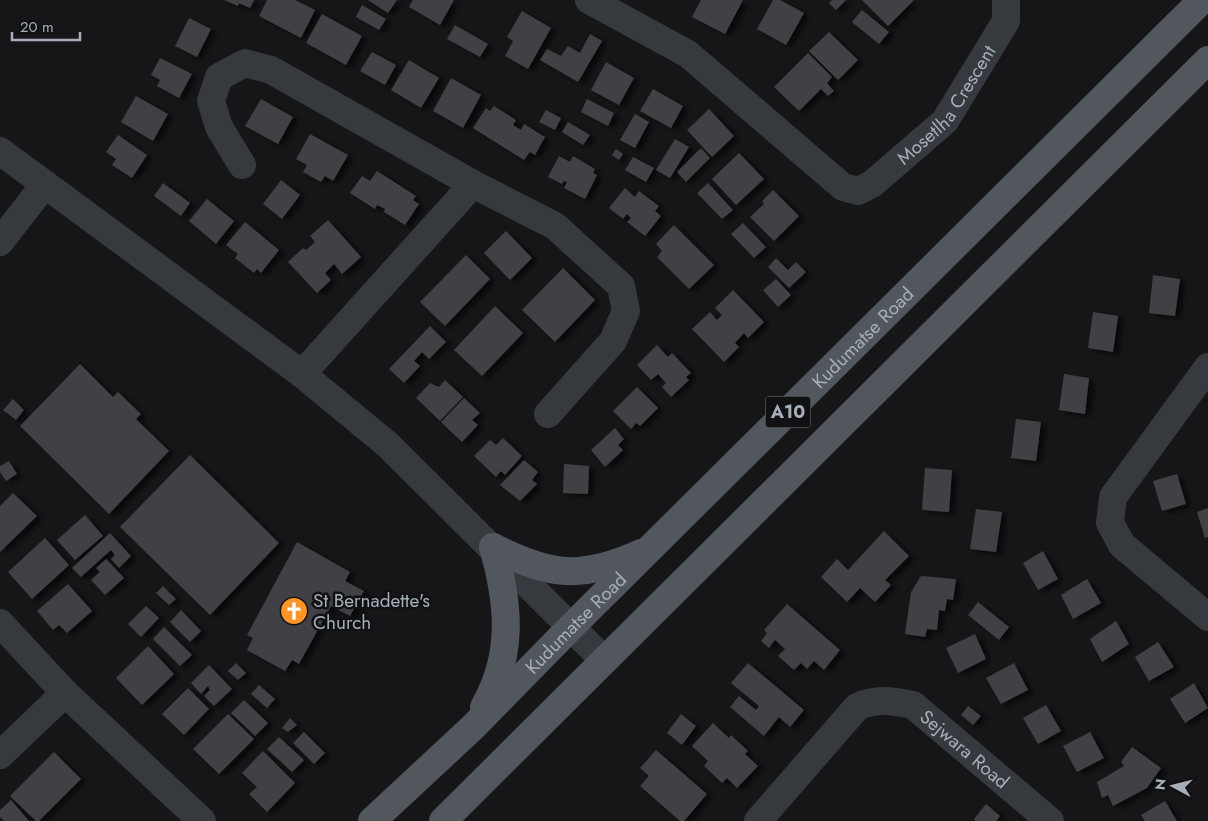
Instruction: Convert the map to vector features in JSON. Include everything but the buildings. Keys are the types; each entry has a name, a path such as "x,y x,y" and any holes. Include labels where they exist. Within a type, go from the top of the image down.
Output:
{"main road":[{"name":"Kudumatse Road","path":"372,821 473,727 570,628 1202,0"},
{"name":"A10","path":"444,821 1208,60"},
{"path":"493,547 527,564 558,571 590,570 624,561 651,548"},
{"path":"473,727 492,694 503,658 507,621 504,583 493,547"}],"street":[{"name":"Mosetlha Crescent","path":"589,0 688,54 843,187 858,191 872,184 945,121 1006,21 1006,0"},
{"path":"242,165 219,126 211,101 219,78 245,63 271,70 473,184 554,226 621,286 626,311 614,341 548,414"},
{"path":"0,151 302,374 388,445 493,547 570,628 604,660"},
{"path":"0,242 45,184"},
{"path":"302,374 473,184"},
{"path":"1208,367 1113,497 1110,523 1122,545 1208,617"},
{"path":"0,623 65,693 202,821"},
{"path":"0,754 65,693"},
{"name":"Sejwara Road","path":"758,821 857,707 871,700 888,700 913,705 1050,821"}],"place":[{"name":"St Bernadette's Church","path":"294,611"}]}
